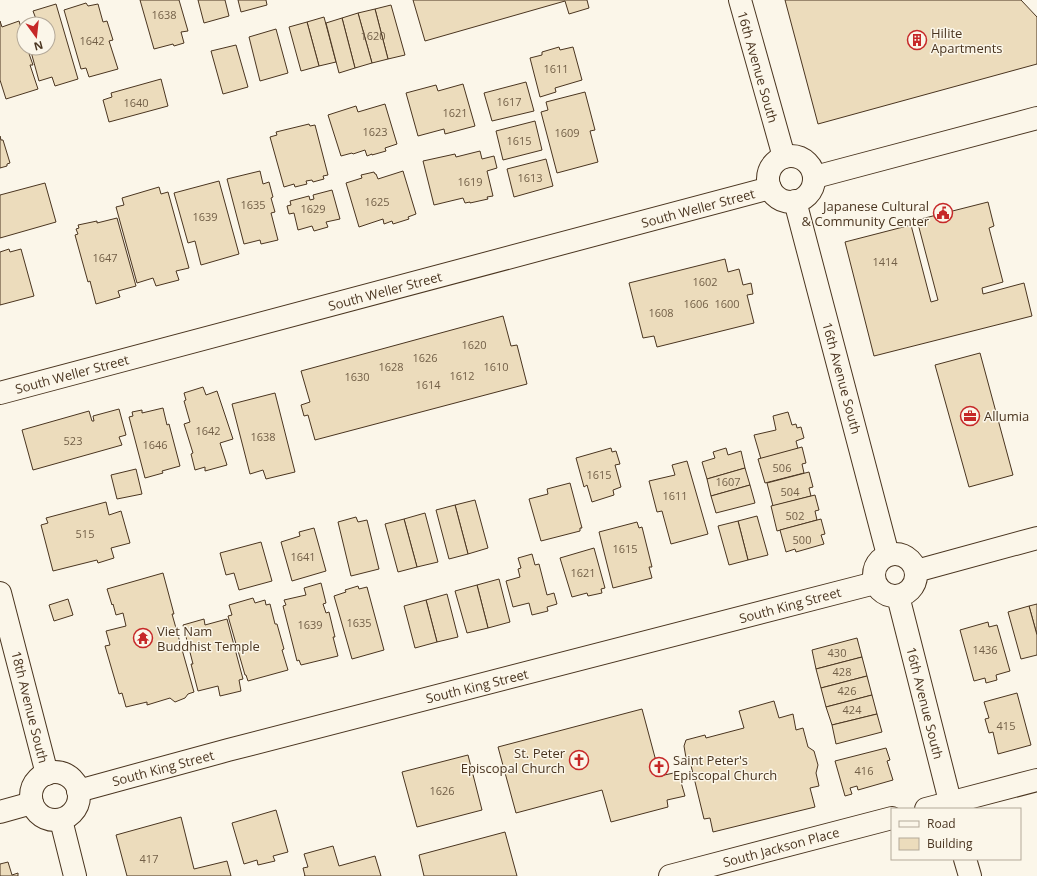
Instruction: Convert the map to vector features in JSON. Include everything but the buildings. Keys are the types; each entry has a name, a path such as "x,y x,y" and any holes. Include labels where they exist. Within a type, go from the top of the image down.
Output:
{"street":[{"name":"16th Avenue South","path":"740,0 784,157"},
{"path":"815,177 1037,118"},
{"path":"789,155 804,159 813,170 815,177 810,192 796,201 790,202 775,196 768,182 768,174 771,166 782,157 789,155"},
{"name":"South Weller Street","path":"0,393 770,188"},
{"name":"16th Avenue South","path":"796,201 888,555"},
{"path":"916,571 1037,538"},
{"path":"888,555 902,555 908,558 916,571 916,582 912,588 907,593 898,596 893,597 886,595 880,591 875,583 874,570 882,558 888,555"},
{"name":"South King Street","path":"78,791 228,750 875,583"},
{"name":"18th Avenue South","path":"0,593 47,774"},
{"name":"16th Avenue South","path":"898,596 951,806"},
{"path":"54,772 69,776 75,782 78,791 78,804 74,811 68,817 61,820 45,818 38,814 33,807 31,799 32,791 40,778 47,774 54,772"},
{"path":"934,808 951,806 1037,780"},
{"path":"0,812 32,803"},
{"name":"South Jackson Place","path":"670,876 891,818"},
{"path":"61,820 75,876"},
{"path":"965,860 970,876"}],"place":[{"name":"Hilite Apartments","path":"917,40"},
{"name":"Japanese Cultural & Community Center","path":"943,213"},
{"name":"Allumia","path":"970,416"},
{"name":"Viet Nam Buddhist Temple","path":"143,638"},
{"name":"St. Peter Episcopal Church","path":"579,760"},
{"name":"Saint Peter's Episcopal Church","path":"659,767"}]}
